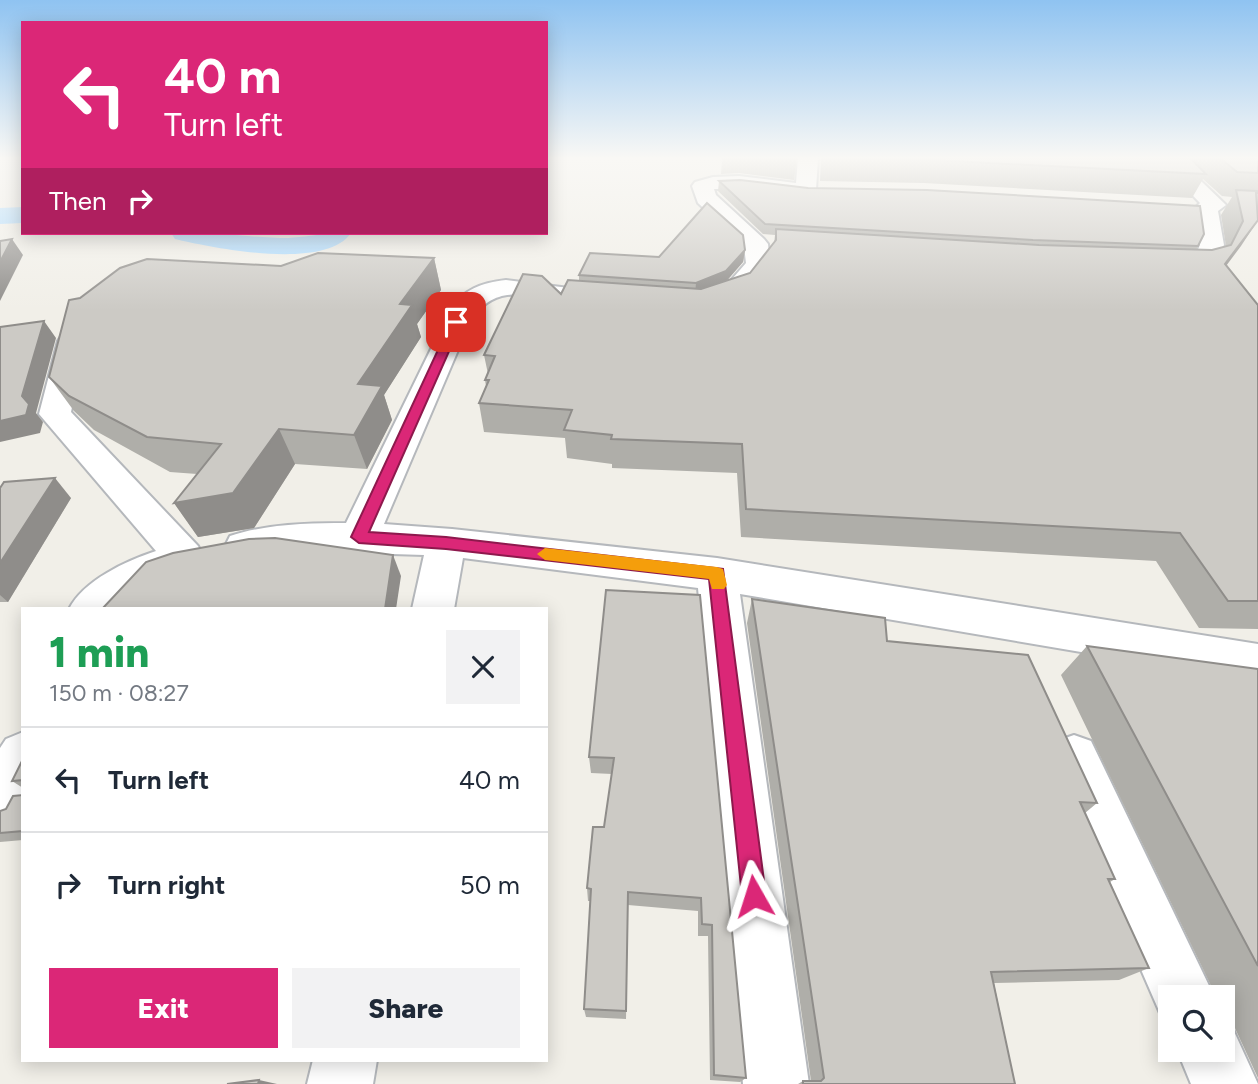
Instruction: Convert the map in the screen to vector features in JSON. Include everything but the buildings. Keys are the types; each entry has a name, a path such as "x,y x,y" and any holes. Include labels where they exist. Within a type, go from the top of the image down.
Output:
{"street":[{"path":"718,209 757,244 784,245"},
{"path":"1147,265 1203,265 1212,245 1219,209"},
{"path":"698,306 735,292 758,264 757,244"},
{"path":"359,537 456,322 470,301 490,288 515,288 601,300"},
{"path":"74,332 55,414 184,557"},
{"path":"93,607 139,572 184,557 261,543 359,537 446,543 717,573 1258,663"},
{"path":"433,607 446,543"},
{"path":"717,573 776,1084"},
{"path":"1010,621 1033,671"},
{"path":"1057,721 1179,985"},
{"path":"0,755 21,755"},
{"path":"0,796 21,759"},
{"path":"340,1084 345,1062"},
{"path":"1215,1062 1225,1084"}],"waterway":[{"path":"0,216 21,215"},
{"path":"196,235 242,243 284,246 322,241 333,235"}],"slow traffic":[{"path":"545,554 717,573 718,585"}],"route":[{"path":"456,322 359,537 446,543 717,573 754,896"}]}
